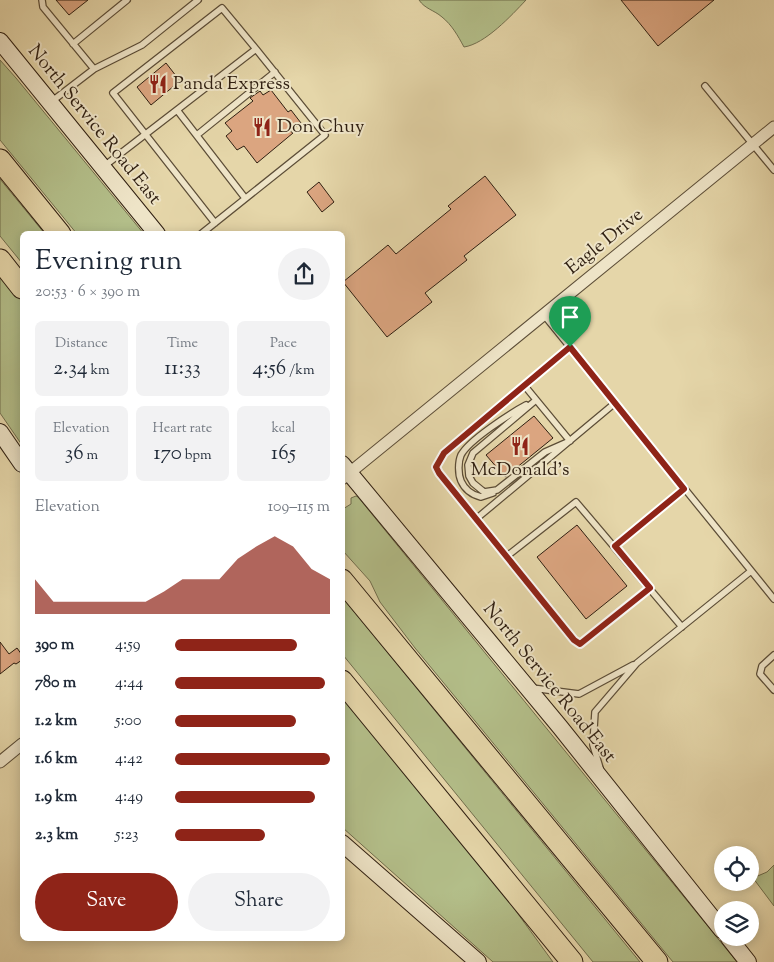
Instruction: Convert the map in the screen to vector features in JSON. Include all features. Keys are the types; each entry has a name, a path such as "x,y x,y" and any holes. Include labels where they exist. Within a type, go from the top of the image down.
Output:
{"highway":[{"path":"0,160 58,231"},
{"path":"0,260 20,285"},
{"path":"345,584 656,962"},
{"path":"345,685 572,962"}],"main road":[{"name":"North Service Road East","path":"0,41 155,231"},
{"path":"0,432 20,461"},
{"name":"North Service Road East","path":"345,472 527,687 714,920"},
{"path":"345,846 478,962"},
{"path":"735,946 748,962"}],"street":[{"name":"Eagle Drive","path":"345,472 544,315 774,127"},
{"path":"0,762 20,746"}],"lane":[{"path":"42,0 46,11 94,69"},
{"path":"73,44 127,0"},
{"path":"51,102 94,69 138,48 198,0"},
{"path":"205,231 215,223 245,198 325,135 222,8 113,92 215,223"},
{"path":"103,167 256,49"},
{"path":"197,135 275,72"},
{"path":"705,86 774,170"},
{"path":"177,110 245,198"},
{"path":"544,315 774,599"},
{"path":"570,347 438,461 436,467 574,640 580,644 650,588"},
{"path":"524,385 570,441"},
{"path":"497,490 484,492 473,483 468,469 473,452 536,400"},
{"path":"536,400 508,415 467,448 460,457 460,478 469,492 481,497 497,490 546,452 570,441"},
{"path":"476,518 615,403"},
{"path":"615,546 684,489"},
{"path":"507,556 576,502 682,626"},
{"path":"604,782 593,744 595,712 637,663 751,571"},
{"path":"774,655 762,666 760,674 774,690"},
{"path":"527,687 578,694 637,663"}],"green space":[{"path":"419,0 526,0 489,35 472,45 464,47 449,24"},
{"path":"0,60 142,231 75,231 0,140"},
{"path":"0,179 43,231 20,231 20,261 0,236"},
{"path":"0,273 20,298 20,442 0,413"},
{"path":"358,497 714,934 714,946 724,946 737,962 673,962 415,648 380,602 370,581 345,553 345,508 351,504 351,498"},
{"path":"345,600 640,962 593,962 345,657"},
{"path":"345,698 502,892 553,962 493,962 345,830"},
{"path":"774,865 774,906 759,886 759,875 767,872"}],"building":[{"path":"56,0 88,0 69,15"},
{"path":"621,0 714,0 658,46"},
{"name":"Panda Express","path":"166,63 180,81 151,105 137,87"},
{"name":"Don Chuy","path":"271,90 288,112 291,110 301,123 290,131 293,133 257,163 244,146 237,150 226,136 232,131 225,123 253,101 250,98 260,91 263,95"},
{"path":"485,176 516,215 464,256 467,260 425,293 432,302 387,337 345,284 345,280 388,245 396,254 451,209 448,206"},
{"path":"319,182 334,202 322,212 307,192"},
{"name":"McDonald's","path":"534,416 553,438 505,477 486,455"},
{"path":"577,525 627,586 586,619 537,557"},
{"path":"0,642 9,654 17,648 20,652 20,661 14,663 0,674"}],"place":[{"name":"Panda Express","path":"158,84"},
{"name":"Don Chuy","path":"262,127"},
{"name":"McDonald's","path":"520,446"}],"route":[{"path":"570,347 684,489 615,546 650,588 585,642 580,644 574,640 436,467 444,453 570,347"}]}
